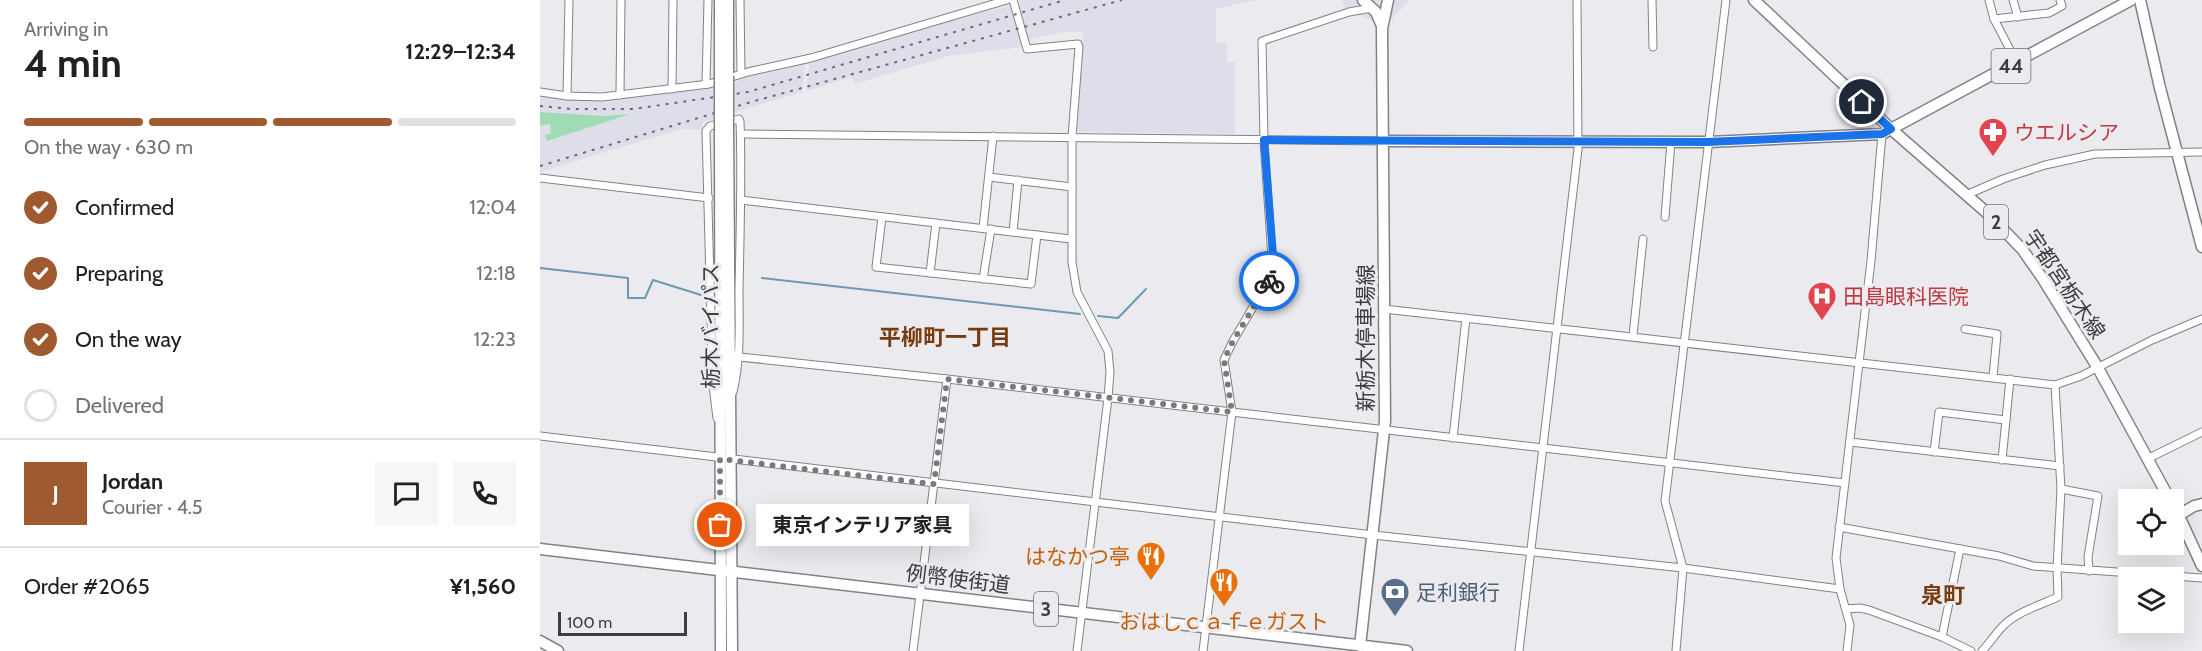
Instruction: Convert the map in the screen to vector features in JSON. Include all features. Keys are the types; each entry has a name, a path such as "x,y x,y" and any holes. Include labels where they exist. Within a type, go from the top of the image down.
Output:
{"main road":[{"name":"栃木バイパス","path":"720,0 724,76 721,430 725,459"},
{"name":"栃木バイパス","path":"724,76 728,0"},
{"path":"1363,0 1374,8 1379,16 1382,29"},
{"name":"宇都宮栃木線","path":"1754,0 1886,131 1966,195 2022,249 2098,368 2164,489"},
{"name":"44","path":"1886,131 2017,63 2131,0"},
{"path":"2140,0 2176,151 2202,247"},
{"path":"1382,29 1389,1"},
{"name":"新栃木停車場線","path":"1360,648 1384,430 1382,29"},
{"name":"栃木バイパス","path":"724,128 734,356 725,459 726,570 732,651"},
{"path":"1384,141 1707,142 1886,131"},
{"path":"2184,508 2202,504"},
{"path":"2184,527 2202,566"},
{"name":"例幣使街道","path":"540,549 1360,648 1407,651"},
{"name":"栃木バイパス","path":"721,651 726,570"},
{"path":"540,641 558,651"}],"street":[{"path":"567,96 569,0"},
{"path":"620,95 621,0"},
{"path":"672,88 673,0"},
{"path":"706,84 708,0"},
{"path":"740,0 741,74"},
{"path":"540,92 587,97 706,84 811,58 1007,0"},
{"path":"1013,0 1026,49 1078,44 1079,47 1072,136 1073,273 1077,292 1108,351 1110,372 1077,651"},
{"path":"1349,12 1356,8 1358,0"},
{"path":"1519,651 1578,142 1577,0"},
{"path":"1652,0 1653,47"},
{"path":"1676,651 1683,568 1665,501 1726,0"},
{"path":"1989,0 1994,19 2017,63"},
{"path":"2013,0 2018,17"},
{"path":"1994,19 2049,13 2062,6 2060,0"},
{"path":"1203,651 1232,412 1224,360 1273,273 1264,140 1262,41 1349,12 1374,8"},
{"path":"721,430 715,410 713,381 707,127 739,120 741,134 739,313 734,356 1845,483"},
{"path":"1847,651 1850,626 1840,589 1836,558 1886,131"},
{"path":"741,134 1384,141"},
{"path":"984,279 993,136"},
{"path":"1665,217 1671,142"},
{"path":"1966,195 2044,165 2095,154 2202,152"},
{"path":"989,177 1072,187"},
{"path":"540,178 709,198"},
{"path":"1013,232 1018,180"},
{"path":"741,200 1071,239"},
{"path":"882,217 876,267 1030,284 1036,235"},
{"path":"930,273 936,223"},
{"path":"1633,336 1643,239"},
{"path":"1384,309 2055,385 2098,368 2152,340 2202,320"},
{"path":"1453,438 1466,318"},
{"path":"1965,329 1997,333 1993,377"},
{"path":"913,651 947,379"},
{"path":"2002,460 2010,380"},
{"path":"1982,651 2001,627 2012,618 2058,597 2061,489 2055,385"},
{"path":"1934,452 1938,412 2006,420"},
{"path":"2148,458 2202,432"},
{"path":"540,436 1095,503 1683,568 1840,589"},
{"path":"1850,442 2060,466"},
{"path":"2061,489 2098,496 2088,557 2090,571"},
{"path":"1839,527 2000,556 2033,566 2202,578"},
{"path":"1942,637 1960,549"},
{"path":"1846,609 1869,610 1942,637 1971,651"}],"shaded area":[{"path":"1019,0 1256,0 1216,9 1216,42 1227,43 1227,62 1235,62 1235,134 1079,132 1077,128 1083,32 1063,32 1027,40"},
{"path":"1342,0 1409,0 1409,2 1393,16 1393,20 1372,21 1349,9 1346,10"},
{"path":"1012,5 1022,47 948,56 854,84 852,77 807,91 809,63"},
{"path":"805,64 802,92 703,122 702,130 681,129 540,172 540,96 598,101 711,88"}],"green space":[{"path":"540,112 605,116 630,114 547,141 545,135 551,133 550,124 540,126"}],"waterway":[{"path":"540,268 628,278 628,298 645,298 653,280 701,295"},
{"path":"762,278 1080,314"},
{"path":"1098,316 1118,318 1146,289"}],"railway":[{"path":"540,106 571,109 634,109 748,92 1065,0"},
{"path":"540,166 751,102 1122,0"}],"way so far":[{"path":"720,525 720,459 934,484 947,379 1232,412 1224,360 1269,281"}],"place":[{"name":"ウエルシア","path":"1993,158"},
{"name":"田島眼科医院","path":"1822,322"},
{"name":"東京インテリア家具","path":"720,525"},
{"name":"はなかつ亭","path":"1151,582"},
{"name":"おはしｃａｆｅガスト","path":"1224,608"},
{"name":"足利銀行","path":"1395,618"}],"district":[{"name":"平柳町一丁目","path":"945,337"},
{"name":"泉町","path":"1943,595"}],"route":[{"path":"1269,281 1274,268 1264,140 1707,142 1882,134 1891,129 1862,102"}]}
